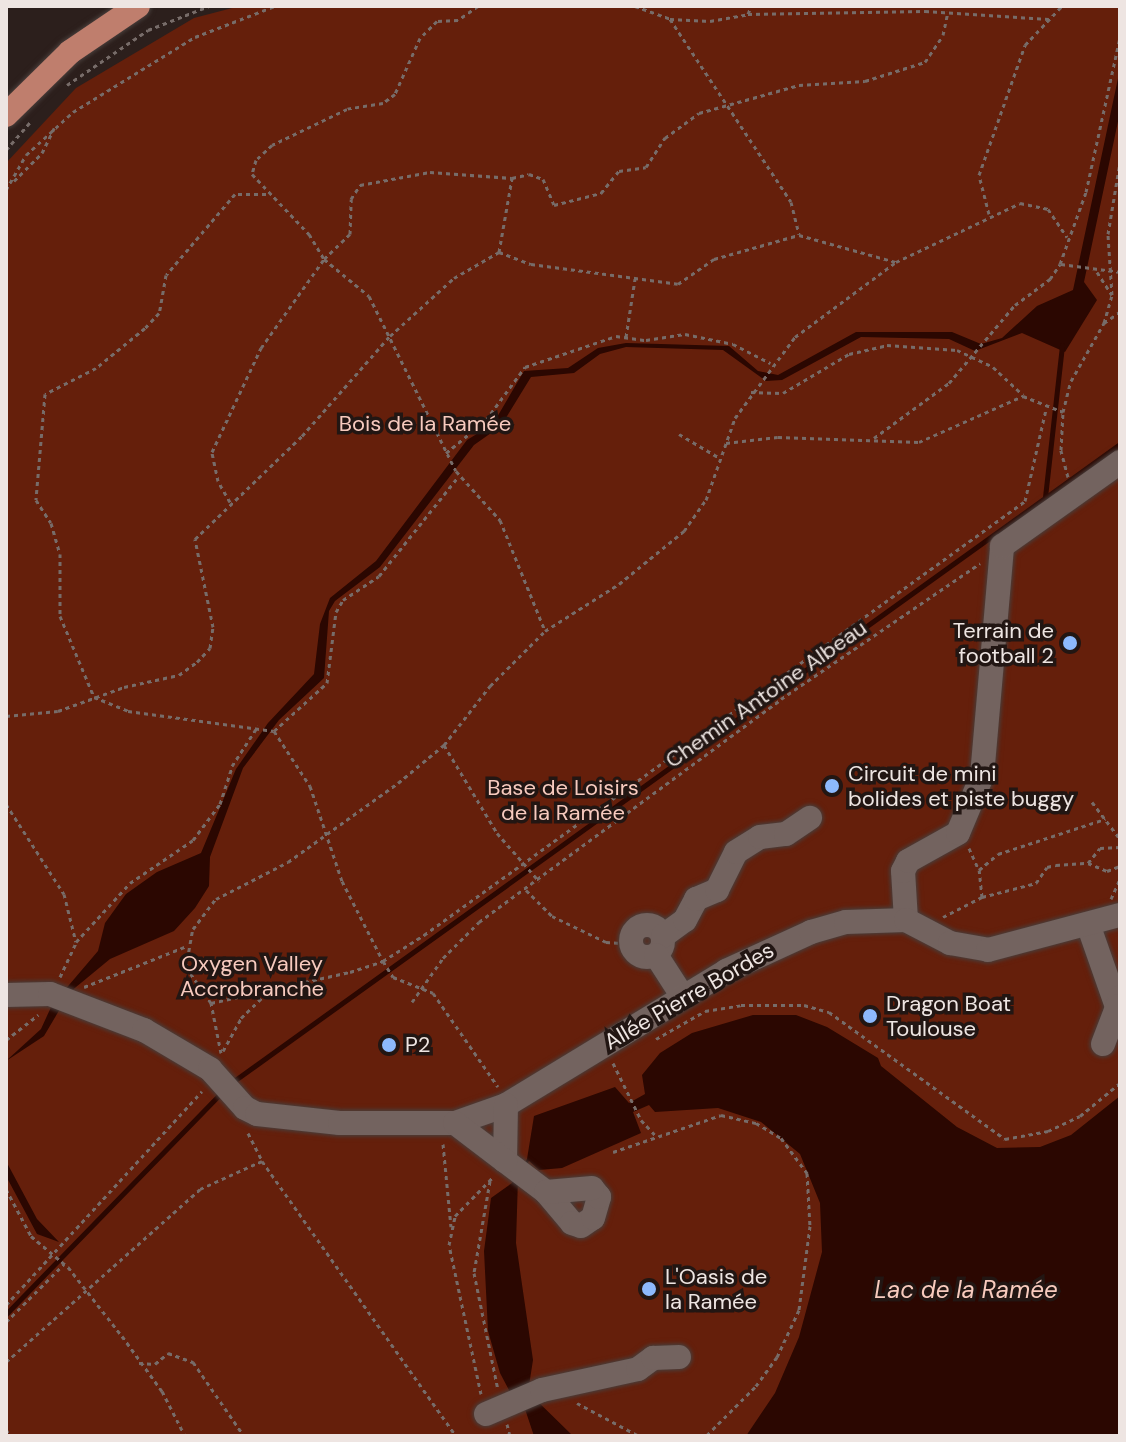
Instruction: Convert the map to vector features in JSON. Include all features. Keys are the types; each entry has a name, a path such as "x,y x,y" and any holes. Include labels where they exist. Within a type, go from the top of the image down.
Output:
{"main road":[{"path":"6,115 70,52 138,6"}],"lane":[{"path":"1120,462 1002,546 982,776 958,833 908,861 903,871 913,923 950,943 988,950 1120,915"},
{"path":"632,944 637,953 669,969 685,920 696,899 717,890 736,852 760,837 786,834 810,818"},
{"name":"Allée Pierre Bordes","path":"450,1123 506,1105 669,969 772,946 846,922 913,923"},
{"path":"1088,924 1118,1002 1103,1044"},
{"path":"6,995 61,998 144,1030 222,1075 245,1108 283,1120 450,1123 524,1175"},
{"path":"506,1105 524,1175"},
{"path":"501,1410 552,1388 638,1369 653,1358 679,1357"}],"path":[{"path":"59,93 148,30 209,6"},
{"path":"6,190 26,155 54,127 195,37 275,6"},
{"path":"478,6 458,20 437,21 420,38 395,94 383,103 347,109 272,145 256,160 252,174 266,194 309,234 324,259 369,296 456,471 500,520 545,631"},
{"path":"635,6 670,19 798,9 948,12 1049,19"},
{"path":"748,14 751,6"},
{"path":"989,214 979,175 1025,45 1062,6"},
{"path":"230,502 218,481 212,452 261,348 324,259 350,234 351,199 360,185 430,172 512,178 529,174 543,179 554,205 601,193 619,171 646,167 665,138 699,113 725,103 799,85 865,81 925,62 943,35 948,12"},
{"path":"670,19 791,202 799,235"},
{"path":"874,438 949,383 1015,305 1050,279 1060,264 1067,237 1086,192 1120,38"},
{"path":"6,150 32,119"},
{"path":"11,183 42,153 54,127"},
{"path":"1068,477 1061,450 1063,412 1071,381 1104,323 1112,295 1108,234 1120,162"},
{"path":"499,252 512,178"},
{"path":"266,194 235,194 166,275 159,313 145,328 96,368 45,394 36,500 51,523 60,554 60,616 94,697 128,711 260,726 274,731 310,786 342,881 393,977 424,986 491,1073 506,1105"},
{"path":"222,1075 221,1034 211,1003 186,967 187,946 216,899 328,836 444,745 490,686 545,631 619,584 684,531 706,500 718,457 751,392 771,363 844,296 896,262 937,245 989,214 1034,202 1048,209 1067,237"},
{"path":"499,252 531,264 678,284 714,259 799,235 896,262"},
{"path":"6,716 58,711 94,697 179,675 210,648 213,627 195,539 302,436 390,336 454,278 499,252"},
{"path":"1060,264 1097,272 1120,272"},
{"path":"1097,272 1112,295"},
{"path":"626,337 635,279"},
{"path":"1104,323 1120,312"},
{"path":"446,453 486,420 525,367 626,337 646,340 685,334 733,344 771,363"},
{"path":"751,392 783,393 849,354 887,345 957,350 993,367 1023,396 1046,409 1063,412"},
{"path":"725,443 874,438 919,442 1023,396"},
{"path":"211,1003 385,963 1025,501 1046,409"},
{"path":"679,434 718,457"},
{"path":"274,731 327,683 336,612 343,600 379,576 459,476"},
{"name":"Chemin Antoine Albeau","path":"412,1002 479,922 539,881 781,699 1002,546"},
{"path":"61,998 76,942 130,883 193,840 220,804 232,766 260,726"},
{"path":"444,745 497,833 539,881"},
{"path":"1092,802 1120,839"},
{"path":"6,804 64,894 76,942"},
{"path":"982,897 979,870 998,854 1105,819"},
{"path":"1088,863 1100,848 1120,847"},
{"path":"913,923 982,897 1036,883 1047,867 1088,863 1107,871 1120,866"},
{"path":"526,890 552,916 606,942 632,944"},
{"path":"6,1040 61,998 86,985 116,970 187,946"},
{"path":"6,1305 209,1083 222,1075 241,1018 269,991"},
{"path":"647,1044 705,1011 741,1005 804,1005 829,1012 1005,1139 1048,1131 1080,1116 1120,1083"},
{"path":"604,1067 626,1056"},
{"path":"613,1063 641,1120 656,1136"},
{"path":"613,1152 632,1149 656,1136 721,1115 739,1117 781,1138 807,1173 810,1226 799,1310 777,1357 755,1387 706,1436"},
{"path":"450,1123 453,1270 510,1436"},
{"path":"246,1125 262,1161 456,1436"},
{"path":"6,1362 87,1294 138,1241 200,1189 262,1161"},
{"path":"451,1227 460,1208 490,1180 524,1175"},
{"path":"490,1180 474,1273 501,1410"},
{"path":"6,1189 31,1236 63,1263 162,1391 185,1436"},
{"path":"6,1322 63,1263"},
{"path":"139,1363 155,1364 168,1353 193,1362 244,1436"},
{"path":"552,1388 568,1400 639,1436"},
{"path":"6,1429 10,1436"}],"green space":[{"name":"Base de Loisirs de la Ramée","path":"240,6 1120,6 1120,1436 6,1436 6,163 76,88 194,18"}],"water":[{"path":"1120,69 1120,112 1084,282 1097,300 1065,352 1022,333 975,351 949,339 861,337 782,380 766,381 723,350 626,347 600,354 574,373 531,377 501,426 474,445 380,567 335,601 329,611 324,678 279,720 243,768 210,857 209,886 195,908 174,931 110,959 70,992 44,1036 6,1061 41,1029 52,1005 98,951 105,923 126,894 157,872 201,853 236,769 268,723 314,674 320,624 330,598 376,561 467,440 493,424 524,371 568,368 598,348 626,343 729,346 758,371 778,375 856,332 952,332 981,344 1002,338 1037,306 1073,290"},
{"name":"Lac de la Ramée","path":"753,1015 796,1015 827,1027 878,1058 881,1066 957,1127 997,1148 1040,1147 1071,1135 1120,1096 1120,1436 746,1436 775,1393 799,1337 822,1252 820,1203 800,1154 761,1122 718,1108 655,1112 649,1105 633,1112 641,1133 562,1168 539,1170 529,1161 518,1178 516,1243 533,1360 528,1392 573,1436 534,1436 520,1394 510,1392 500,1373 488,1331 484,1251 491,1198 512,1183 527,1159 534,1116 615,1087 629,1103 645,1094 642,1075 660,1053 692,1033"},
{"path":"6,1161 37,1219 59,1242 37,1234 6,1176"}],"waterway":[{"path":"1045,497 1062,345"},
{"path":"231,1083 1120,444"},
{"path":"6,1314 221,1093"}],"place":[{"name":"Terrain de football 2","path":"1070,643"},
{"name":"Circuit de mini bolides et piste buggy","path":"832,786"},
{"name":"Dragon Boat Toulouse","path":"870,1016"},
{"name":"P2","path":"389,1045"},
{"name":"L'Oasis de la Ramée","path":"649,1289"}],"park label":[{"name":"Bois de la Ramée","path":"425,424"},
{"name":"Oxygen Valley Accrobranche","path":"252,976"}]}
